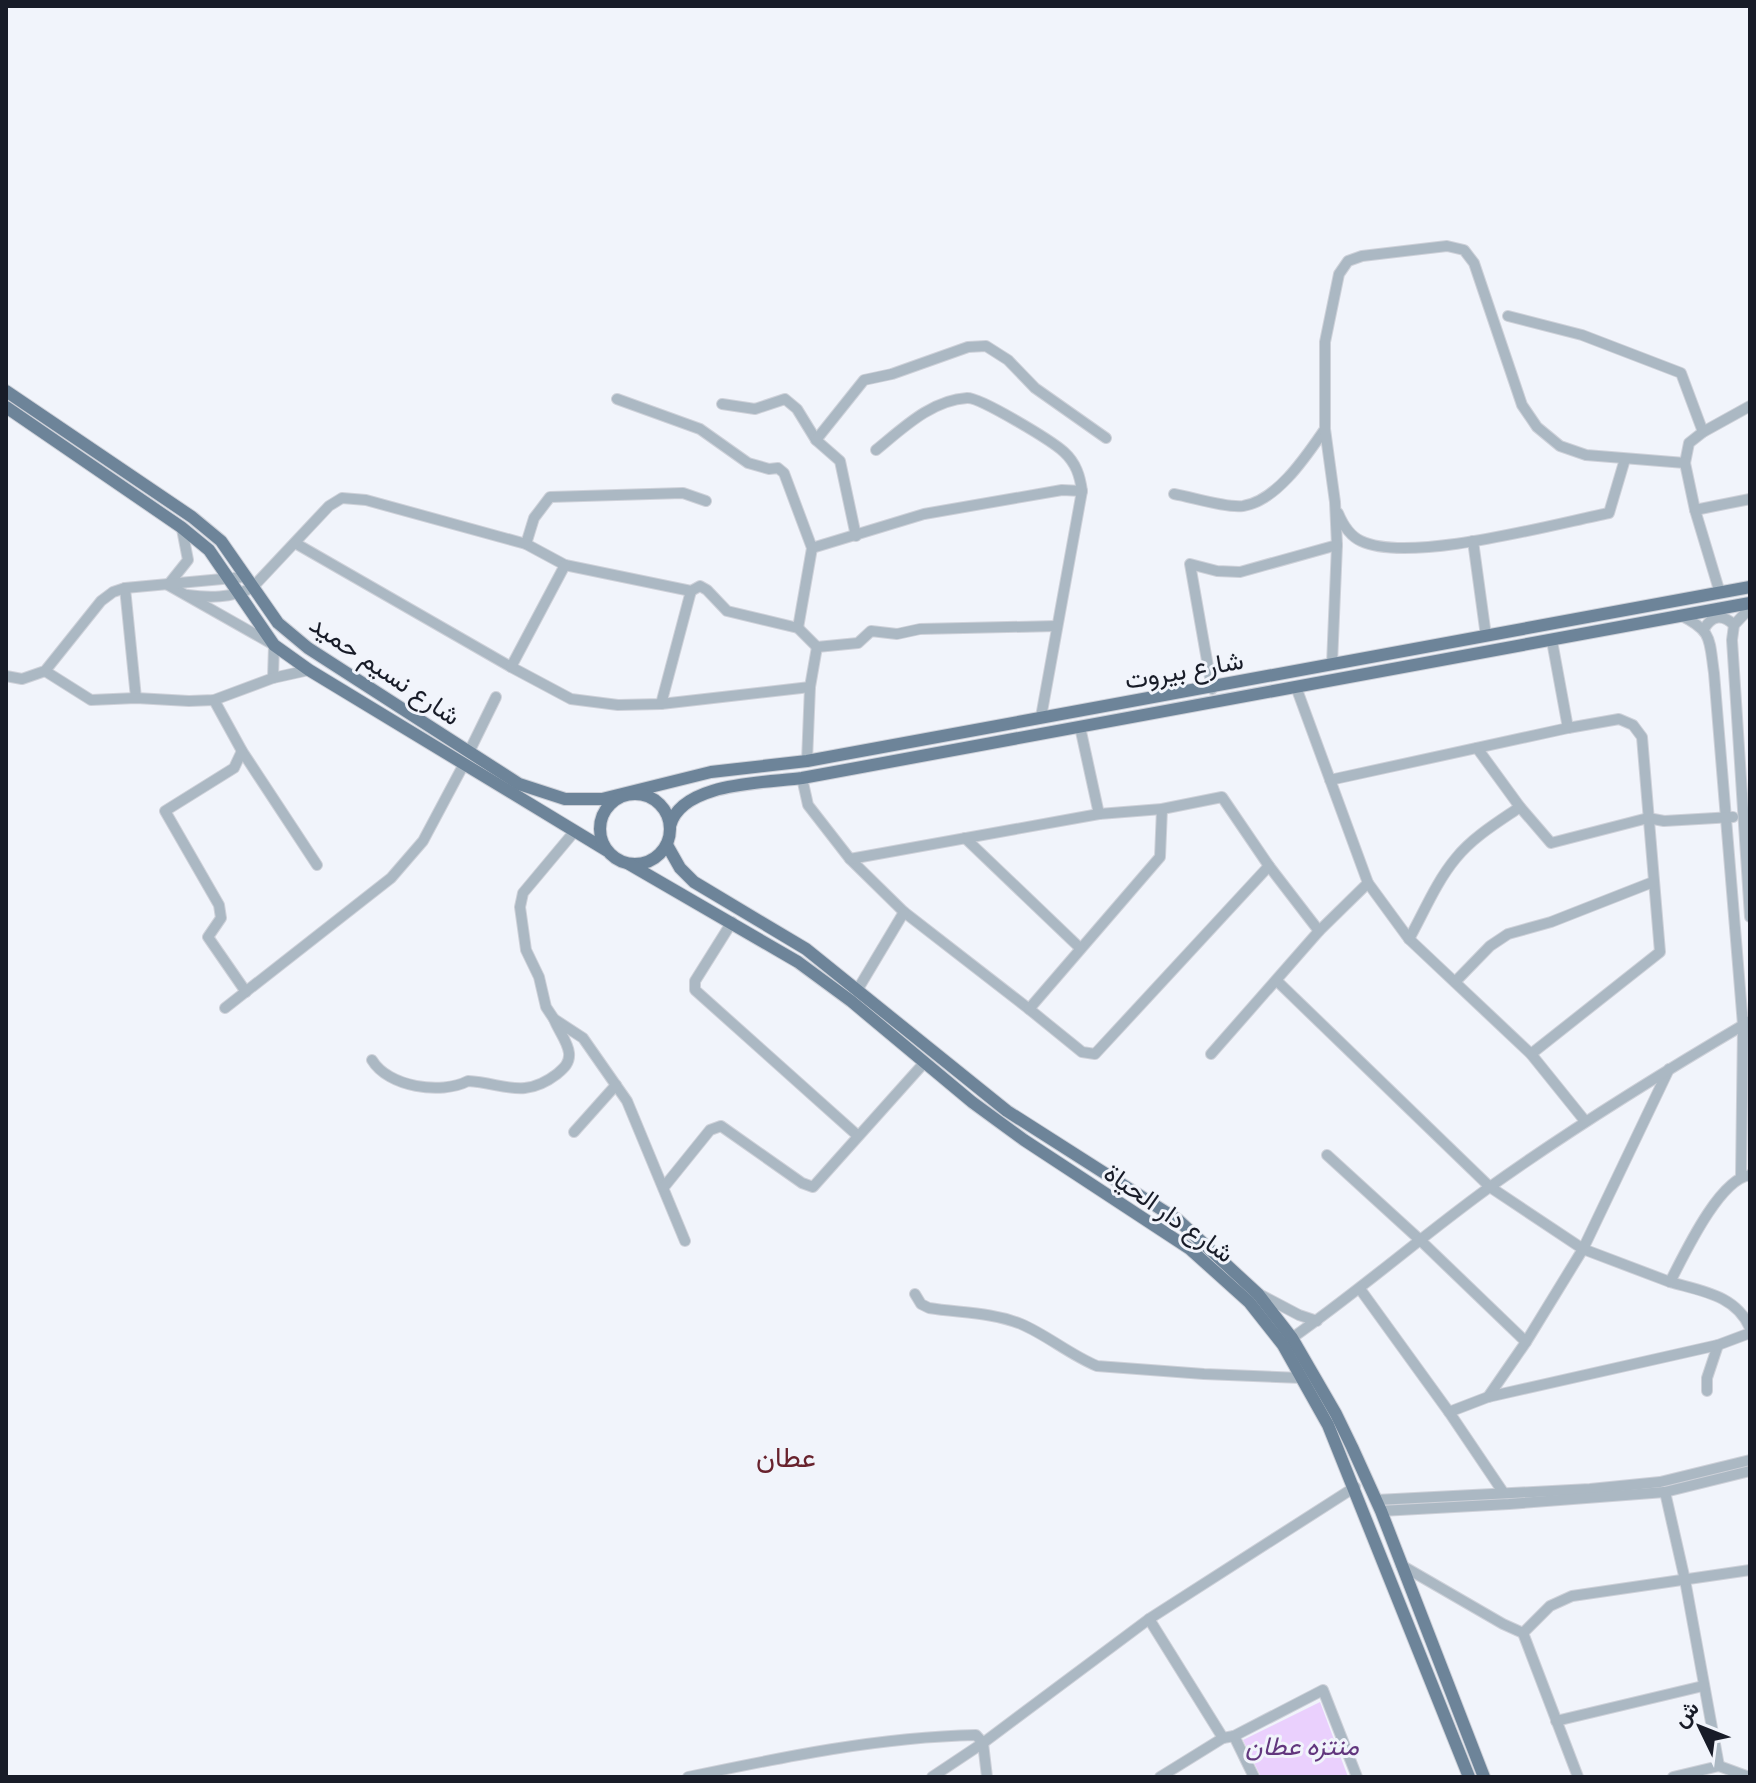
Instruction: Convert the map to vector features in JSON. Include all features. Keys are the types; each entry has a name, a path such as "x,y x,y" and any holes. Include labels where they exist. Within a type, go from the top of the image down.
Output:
{"main road":[{"name":"شارع نسيم حميد","path":"6,391 192,517 221,541 278,623 308,648 574,832 606,850"},
{"name":"شارع نسيم حميد","path":"6,407 181,527 209,550 274,645 309,670 466,758 519,784 565,799 602,799 626,794"},
{"name":"شارع بيروت","path":"670,826 672,817 697,795 712,790 802,778 1026,728 1041,717 1212,689 1750,587"},
{"name":"شارع بيروت","path":"626,794 711,772 1026,728 1080,727 1680,615 1750,605"},
{"path":"1397,653 1400,667"},
{"path":"626,794 650,797 660,804 670,826 667,845 651,861 629,864 613,857 601,840 602,817 607,807 626,794"},
{"name":"شارع دار الحياة","path":"667,845 680,868 694,882 806,949 924,1063 1024,1140 1190,1249 1215,1269 1267,1323 1378,1506 1462,1741 1469,1777"},
{"name":"شارع دار الحياة","path":"629,864 855,995 1007,1111 1178,1220 1258,1294 1292,1338 1336,1414 1355,1487 1462,1741 1484,1777"}],"street":[{"path":"1332,664 1337,545 1335,502 1325,429 1325,342 1339,274 1348,261 1362,256 1447,246 1464,250 1474,263 1522,405 1537,427 1560,446 1586,455 1685,463"},
{"path":"1508,316 1582,335 1681,373 1703,432"},
{"path":"816,440 864,380 892,374 968,347 986,346 1008,360 1035,388 1106,438"},
{"path":"876,450 914,419 946,403 970,397 1065,453 1080,473 1082,491 1041,717"},
{"path":"617,399 700,429 748,463 784,473 812,548 798,628"},
{"path":"722,404 755,409 785,399 797,409 816,440 840,461 856,536"},
{"path":"1720,593 1695,510 1685,463 1689,443 1750,406"},
{"path":"1174,494 1239,506 1255,502 1290,475 1325,429"},
{"path":"1335,502 1347,531 1367,544 1408,550 1473,541 1609,513 1625,459"},
{"path":"812,548 924,514 1062,490 1082,491"},
{"path":"526,544 534,518 550,497 683,493 706,501"},
{"path":"187,595 210,598 238,594 295,543 329,506 342,498 366,500 526,544 565,565 691,591 700,586 727,611 798,628 817,647"},
{"path":"1695,510 1750,499"},
{"path":"168,585 188,560 187,542 181,527"},
{"path":"1473,541 1486,636"},
{"path":"295,543 571,699 618,705 661,704 810,687"},
{"path":"1212,689 1190,564 1217,571 1240,572 1337,545"},
{"path":"511,667 565,565"},
{"path":"6,676 22,679 45,671 101,601 113,592 125,588 228,580 248,583"},
{"path":"168,585 274,645 273,678"},
{"path":"125,588 136,698"},
{"path":"661,704 691,591"},
{"path":"1750,605 1734,625 1732,640 1741,817 1750,917"},
{"path":"1670,1282 1708,1211 1745,1175 1746,1023 1714,673 1704,629 1680,615"},
{"path":"1704,629 1716,617 1727,618 1734,625"},
{"path":"817,647 858,643 871,631 897,634 920,629 1057,626"},
{"path":"1552,641 1568,728"},
{"path":"807,761 810,687 817,647"},
{"path":"45,671 91,700 214,700 273,678 309,670"},
{"path":"1296,687 1368,883 1409,939 1531,1054 1585,1121"},
{"path":"225,1008 391,878 423,841 496,697"},
{"path":"214,700 242,751 317,865"},
{"path":"1330,780 1619,719 1633,725 1642,737 1660,952 1531,1054"},
{"path":"1080,727 1099,814"},
{"path":"1477,748 1551,843 1648,818 1664,821 1741,817"},
{"path":"242,751 234,768 165,811 219,905 221,918 208,937 246,992"},
{"path":"802,778 808,805 850,859 904,912 1082,1052 1095,1054 1269,866"},
{"path":"850,859 1099,814 1162,809 1222,797 1319,931"},
{"path":"1409,939 1457,856 1520,807"},
{"path":"1029,1009 1160,857 1162,809"},
{"path":"372,1060 389,1078 442,1090 468,1081 500,1088 524,1089 539,1086 565,1067 569,1050 546,1007 539,977 526,950 520,907 523,893 574,832"},
{"path":"965,838 1080,948"},
{"path":"1455,982 1490,946 1508,934 1551,922 1653,882"},
{"path":"1211,1054 1319,931 1368,883"},
{"path":"855,995 904,912"},
{"path":"732,922 695,981 695,990 857,1135"},
{"path":"1277,981 1490,1187 1583,1249 1670,1282 1723,1298 1744,1315 1750,1330 1718,1345 1488,1397 1449,1412"},
{"path":"554,1019 583,1038 627,1101 685,1241"},
{"path":"1292,1338 1360,1289 1419,1239 1585,1121 1746,1023"},
{"path":"664,1187 715,1126 721,1126 802,1183 813,1187 924,1063"},
{"path":"1488,1397 1583,1249 1670,1067"},
{"path":"574,1132 616,1085"},
{"path":"1327,1155 1526,1342"},
{"path":"1360,1289 1503,1492"},
{"path":"915,1294 921,1304 929,1308 987,1313 1022,1324 1097,1366 1302,1378"},
{"path":"1258,1294 1317,1321"},
{"path":"1707,1391 1707,1378 1718,1345"},
{"path":"1378,1506 1503,1492 1590,1489 1660,1482 1750,1460"},
{"path":"1378,1506 1523,1504 1665,1492 1750,1471"},
{"path":"932,1777 983,1743 1149,1619 1355,1487"},
{"path":"1665,1492 1685,1580 1719,1766"},
{"path":"1401,1565 1523,1633 1578,1777"},
{"path":"1523,1633 1550,1606 1572,1596 1750,1570"},
{"path":"1149,1619 1254,1777"},
{"path":"1556,1721 1703,1686"},
{"path":"1160,1777 1229,1737 1323,1690 1357,1777"},
{"path":"688,1777 796,1754 933,1735 976,1735 983,1743 987,1777"},
{"path":"1673,1777 1719,1766 1749,1777"}],"green space":[{"name":"منتزه عطان","path":"1320,1702 1348,1777 1261,1777 1243,1740"}],"district":[{"name":"عطان","path":"786,1457"}]}
